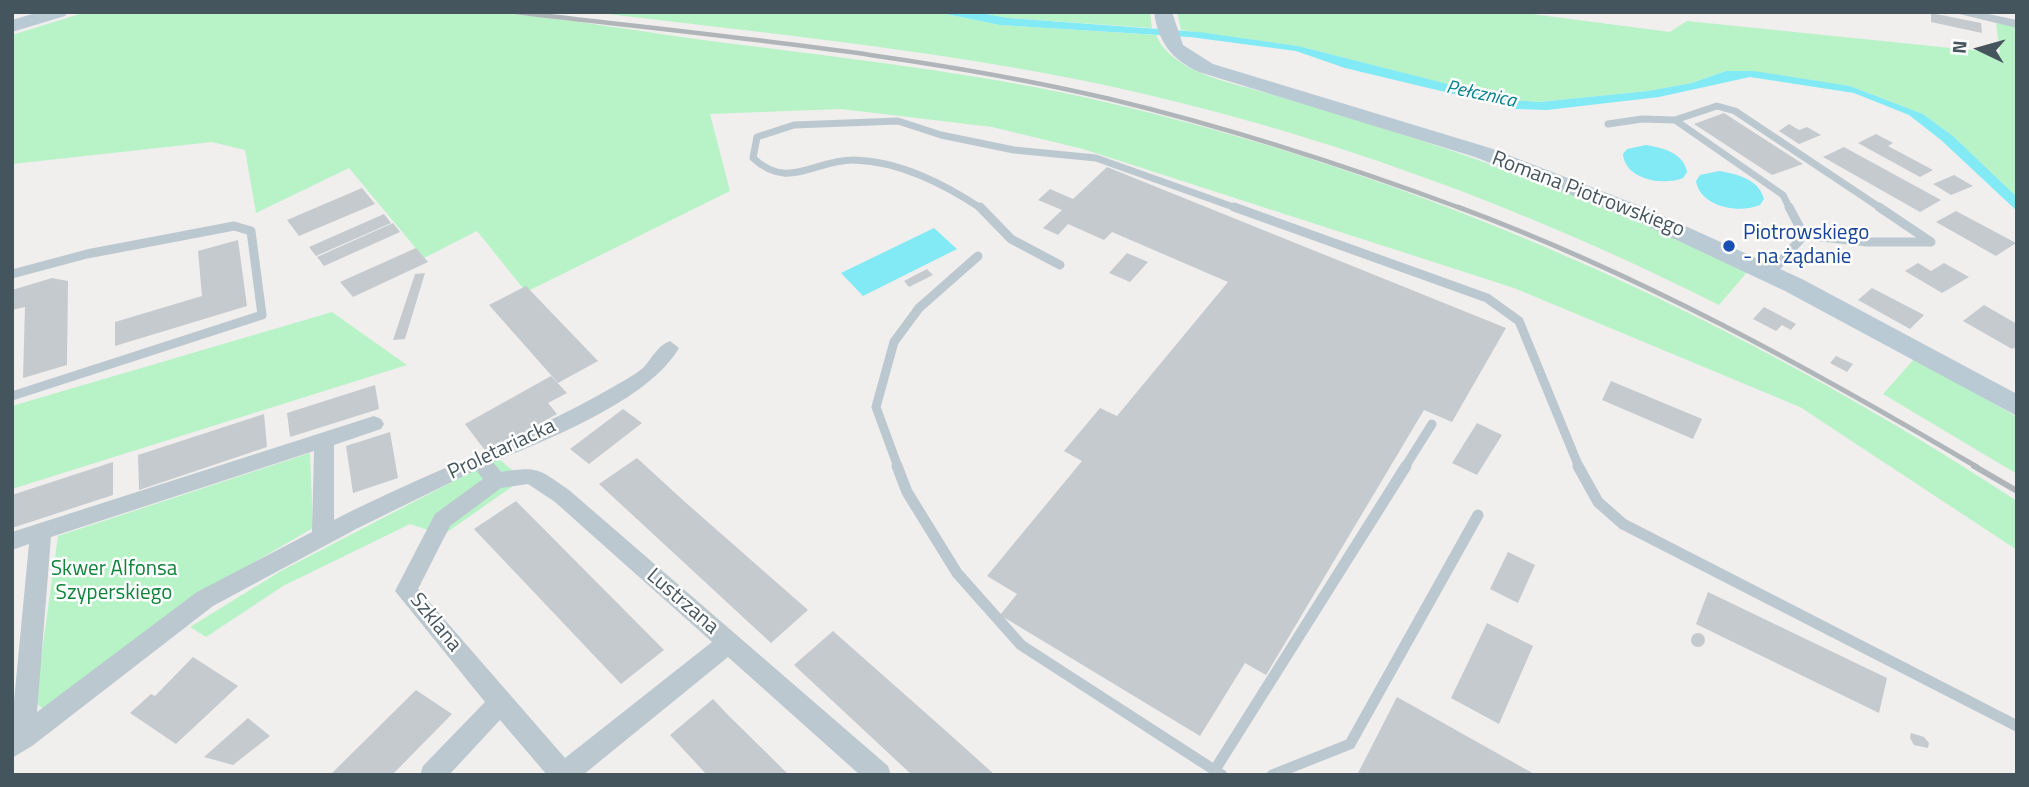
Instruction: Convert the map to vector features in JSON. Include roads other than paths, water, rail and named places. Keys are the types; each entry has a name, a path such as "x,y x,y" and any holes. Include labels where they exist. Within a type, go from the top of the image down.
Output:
{"street":[{"path":"12,26 59,12"},
{"path":"1958,12 2017,24"},
{"name":"Romana Piotrowskiego","path":"1163,16 1174,46 1185,57 1221,74 1404,127 1559,182 1661,222 1771,273 1934,357 2017,406"},
{"name":"Proletariacka","path":"18,742 205,599 479,459 536,436 620,392 649,373 670,348"},
{"path":"12,541 374,424"},
{"path":"323,537 324,440"},
{"path":"479,459 496,481"},
{"name":"Lustrzana","path":"496,481 531,475 562,496 879,775"},
{"name":"Szklana","path":"496,481 442,520 406,591 563,775 728,643"},
{"name":"Proletariacka","path":"18,742 41,532"},
{"path":"432,775 501,702"}],"lane":[{"path":"1608,124 1642,119 1675,120 1717,106 1735,111 1931,242 1867,242 1804,235"},
{"path":"1675,120 1783,195 1804,235"},
{"path":"1060,265 1011,239 981,208 906,168 853,160 826,164 796,174 767,171 754,158 757,137 794,125 898,121 941,135 1014,150 1096,158 1487,299 1519,321 1579,467 1598,502 1623,524 2017,726"},
{"path":"12,274 87,254 234,226 251,231 262,315 12,396"},
{"path":"1771,273 1804,235"},
{"path":"978,256 919,308 894,342 876,407 907,492 957,573 1021,645 1219,772 1432,424"},
{"path":"1272,775 1350,744 1478,515"}],"water":[{"name":"Pełcznica","path":"936,12 976,12 1008,18 1199,32 1298,46 1511,100 1539,102 1648,91 1692,83 1726,71 1754,71 1850,86 1923,114 1953,136 2017,197 2017,211 1941,140 1909,115 1854,93 1750,77 1659,97 1547,110 1516,109 1345,68 1296,51 1190,37 1000,25"},
{"path":"1646,145 1666,150 1682,160 1687,172 1683,178 1656,181 1631,170 1625,163 1623,154 1627,149"},
{"path":"1719,171 1752,182 1764,199 1760,205 1732,208 1705,197 1696,181 1700,175"},
{"path":"934,228 957,249 863,296 841,273"}],"railway":[{"path":"515,12 814,47 1037,83 1155,110 1244,135 1463,209"},
{"path":"1458,207 1592,262 1723,325 1851,394 1977,467"},
{"path":"1974,466 2017,491"}],"place":[{"name":"Piotrowskiego - na żądanie","path":"1729,246"}],"park label":[{"name":"Skwer Alfonsa Szyperskiego","path":"114,582"}]}
